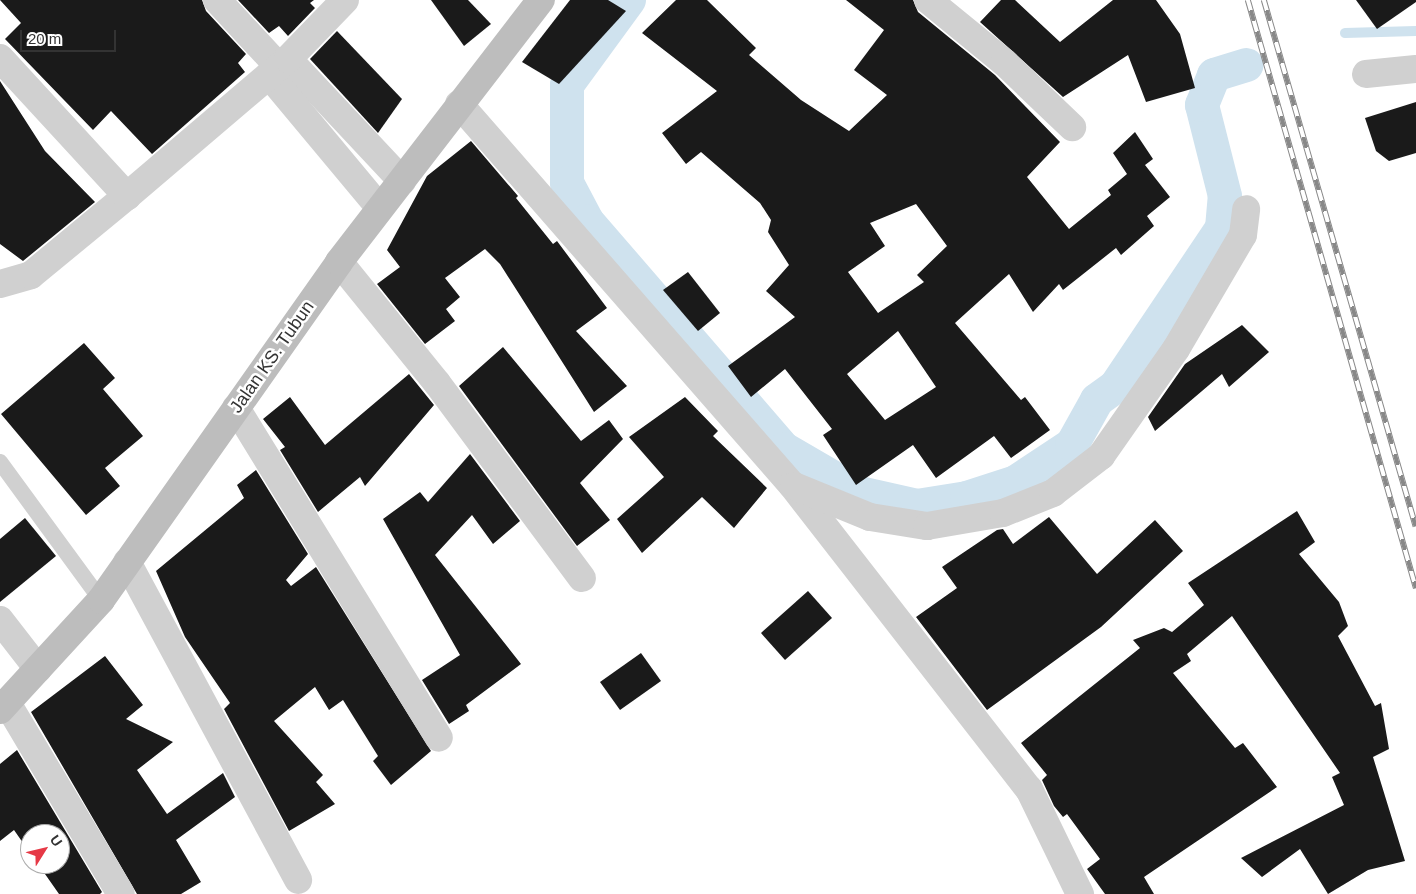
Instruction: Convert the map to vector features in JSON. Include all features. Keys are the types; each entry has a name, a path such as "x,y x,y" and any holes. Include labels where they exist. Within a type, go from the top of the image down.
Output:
{"street":[{"path":"217,0 279,67 402,180"},
{"path":"0,284 31,275 128,196 279,67 346,0"},
{"name":"Jalan KS. Tubun","path":"3,706 101,600 339,262 541,0"},
{"path":"928,0 1005,63 1072,127"},
{"path":"0,58 128,196"},
{"path":"279,67 380,208"},
{"path":"1366,74 1416,69"},
{"path":"459,104 792,485 1029,789 1080,894"},
{"path":"792,485 870,517 927,526 1003,513 1053,493 1102,456 1176,349 1243,235 1246,208"},
{"path":"339,262 438,383 582,578"},
{"path":"236,408 439,738"},
{"path":"127,562 298,880"},
{"path":"0,620 38,669"},
{"path":"3,706 121,894"}],"lane":[{"path":"0,462 101,600"}],"building":[{"path":"0,0 202,0 206,11 246,54 238,63 245,72 152,154 111,111 93,130 5,39 21,23"},
{"path":"238,0 314,0 310,3 315,8 288,36 279,26 269,33"},
{"path":"431,0 468,0 491,24 464,46"},
{"path":"570,0 608,0 626,11 559,84 522,62"},
{"path":"676,0 707,0 756,48 749,55 801,100 849,131 887,95 854,70 884,30 846,0 913,0 918,12 995,75 1060,142 1027,177 1069,229 1111,195 1108,190 1127,174 1113,153 1135,132 1153,159 1145,165 1170,197 1147,216 1154,226 1121,255 1116,248 1063,290 1059,284 1033,312 1009,274 955,323 1021,400 1025,397 1050,430 1011,458 994,436 936,478 913,445 856,485 823,435 832,429 785,369 751,397 728,366 795,317 766,291 789,265 768,232 771,220 760,203 701,152 686,164 662,133 717,91 642,33","holes":["916,204 947,246 917,275 924,282 878,313 848,272 885,246 870,223","898,331 936,387 885,420 847,374"]},
{"path":"1001,0 1015,0 1060,42 1113,0 1156,0 1180,34 1195,88 1146,102 1128,55 1063,97 980,22"},
{"path":"1356,0 1416,0 1416,2 1377,29"},
{"path":"337,31 402,99 378,133 310,59"},
{"path":"0,81 45,151 95,202 23,261 0,244"},
{"path":"1416,102 1416,153 1389,161 1376,151 1365,118"},
{"path":"471,141 518,196 516,198 553,244 557,241 607,308 576,331 627,386 594,412 500,264 485,249 445,278 460,297 446,309 455,321 425,344 377,284 400,267 387,250 427,176"},
{"path":"688,272 720,313 698,331 663,290"},
{"path":"1242,325 1269,352 1229,387 1222,374 1155,431 1148,417 1185,364"},
{"path":"84,343 115,378 103,389 143,436 105,468 120,486 86,515 1,414"},
{"path":"503,347 581,441 609,420 623,439 580,483 610,520 577,546 459,386"},
{"path":"409,374 434,405 365,486 360,477 318,512 280,450 285,447 263,419 290,397 325,445"},
{"path":"685,397 718,431 713,436 767,488 734,528 702,497 642,553 617,519 664,477 629,437"},
{"path":"470,454 520,521 493,544 472,515 435,555 521,664 466,705 469,711 449,724 422,680 460,655 383,519 420,492 428,502"},
{"path":"256,470 308,554 286,580 291,586 316,567 431,751 391,785 373,761 378,756 343,700 329,710 315,687 274,721 323,775 316,782 335,804 289,831 224,709 230,703 185,637 156,571 244,498 237,485"},
{"path":"1297,511 1315,542 1299,554 1339,602 1348,626 1338,636 1375,706 1381,703 1389,749 1373,757 1405,861 1368,870 1328,894 1300,849 1262,877 1241,858 1344,805 1332,777 1340,773 1232,616 1187,654 1191,661 1173,673 1235,748 1243,743 1277,787 1144,877 1154,894 1105,894 1087,869 1100,859 1067,814 1063,817 1054,806 1042,780 1047,775 1021,743 1140,648 1133,640 1164,628 1172,632 1204,605 1188,583"},
{"path":"1049,517 1097,574 1155,520 1183,551 1101,627 987,710 916,617 957,588 942,567 997,530 1003,529 1013,544"},
{"path":"25,518 56,556 0,602 0,539"},
{"path":"808,591 832,618 785,660 761,633"},
{"path":"641,653 661,681 620,710 600,682"},
{"path":"105,656 143,705 126,719 173,742 137,770 167,814 223,773 235,797 176,840 201,882 181,894 137,894 31,712"},
{"path":"17,750 61,824 20,824 20,839 14,830 0,841 0,764"},
{"path":"70,839 102,892 100,894 59,894 45,874 70,874"}],"waterway":[{"path":"629,0 567,85 567,183 587,221 784,449 860,493 917,506 967,498 1016,482 1072,445 1097,400 1116,386 1222,228 1225,196 1202,105 1214,75 1246,65"},
{"path":"1345,33 1416,31"}],"railway":[{"path":"1248,0 1416,588"},
{"path":"1264,0 1416,527"}]}
